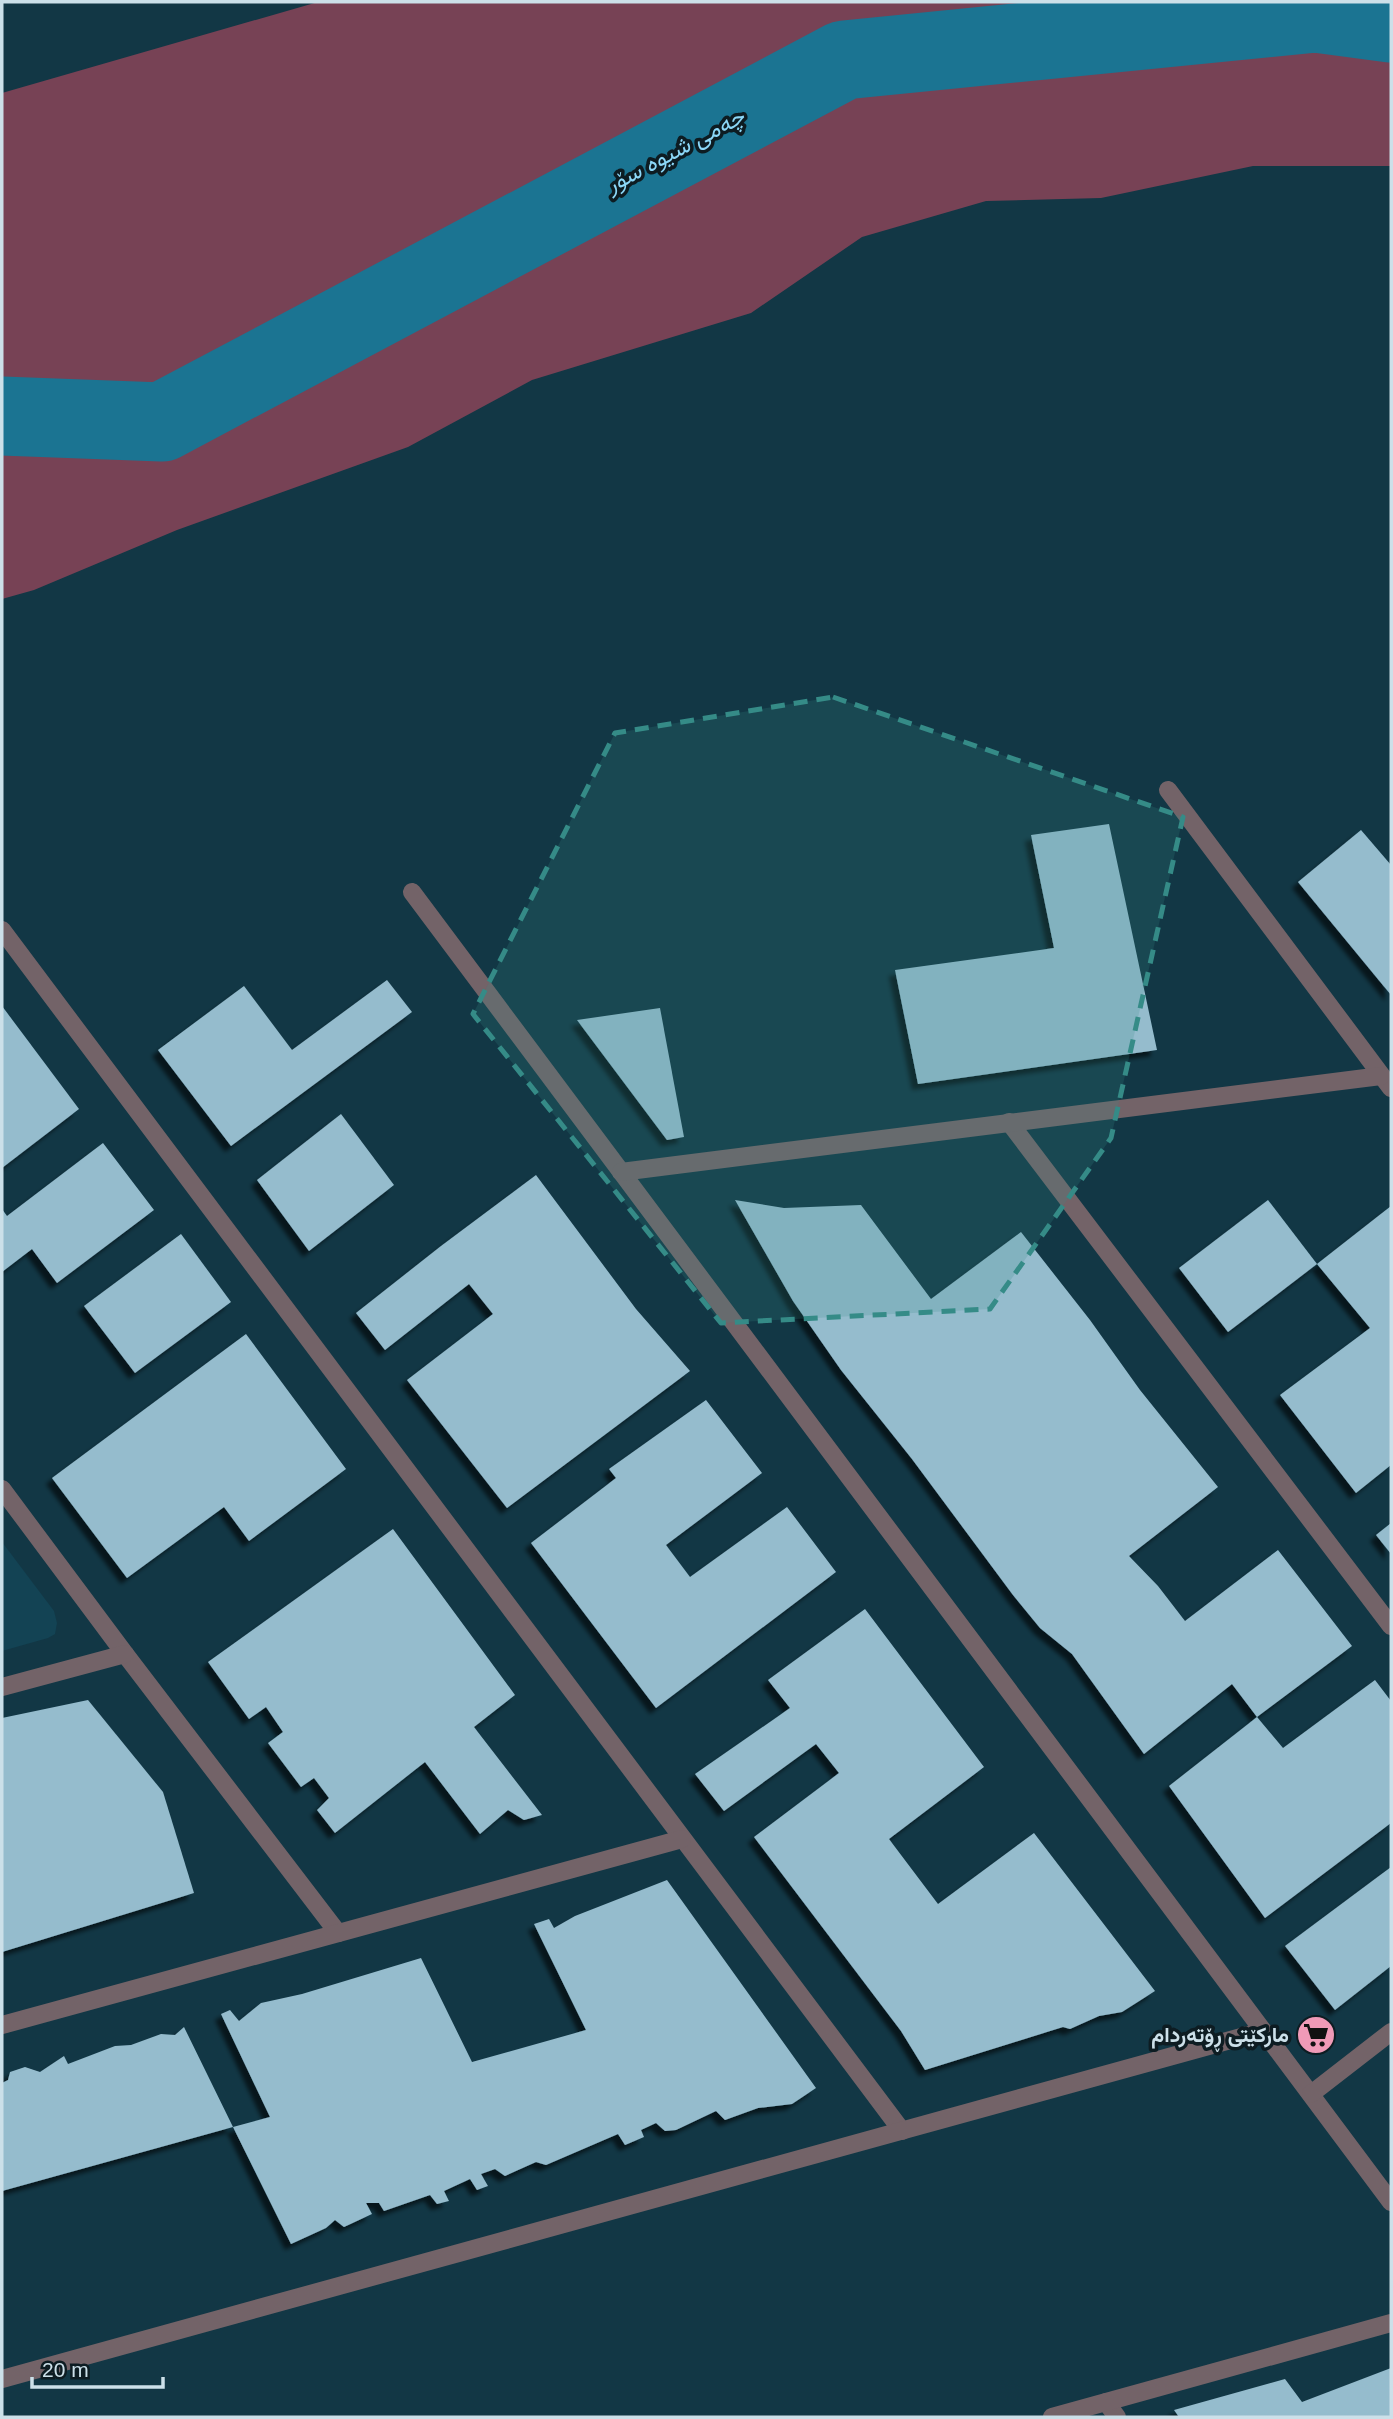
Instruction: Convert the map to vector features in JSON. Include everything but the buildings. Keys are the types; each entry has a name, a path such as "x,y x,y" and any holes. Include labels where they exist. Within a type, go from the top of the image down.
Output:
{"street":[{"path":"1168,790 1386,1082"},
{"path":"412,892 1391,2202"},
{"path":"2,930 902,2131"},
{"path":"621,1172 1009,1122 1386,1082"},
{"path":"1009,1122 1391,1626"},
{"path":"2,1489 338,1933"},
{"path":"2,1687 125,1654"},
{"path":"2,2025 682,1839"},
{"path":"2,2379 1263,2031"},
{"path":"1311,2094 1391,2032"},
{"path":"1052,2417 1391,2323"},
{"path":"1106,2402 1117,2417"}],"highlighted area":[{"path":"833,697 1183,817 1111,1138 990,1309 721,1323 473,1014 615,733"}],"shaded area":[{"path":"318,2 1391,2 1391,166 1253,166 1101,198 986,201 862,237 751,313 532,380 408,447 177,530 34,590 2,599 2,93"},
{"path":"2,1542 54,1611 57,1623 55,1634 48,1638 2,1651"}],"waterway":[{"name":"چەمی شیوە سۆر","path":"2,416 162,422 844,60 1316,13 1391,23"}],"place":[{"name":"مارکێتی ڕۆتەردام","path":"1316,2035"}]}
